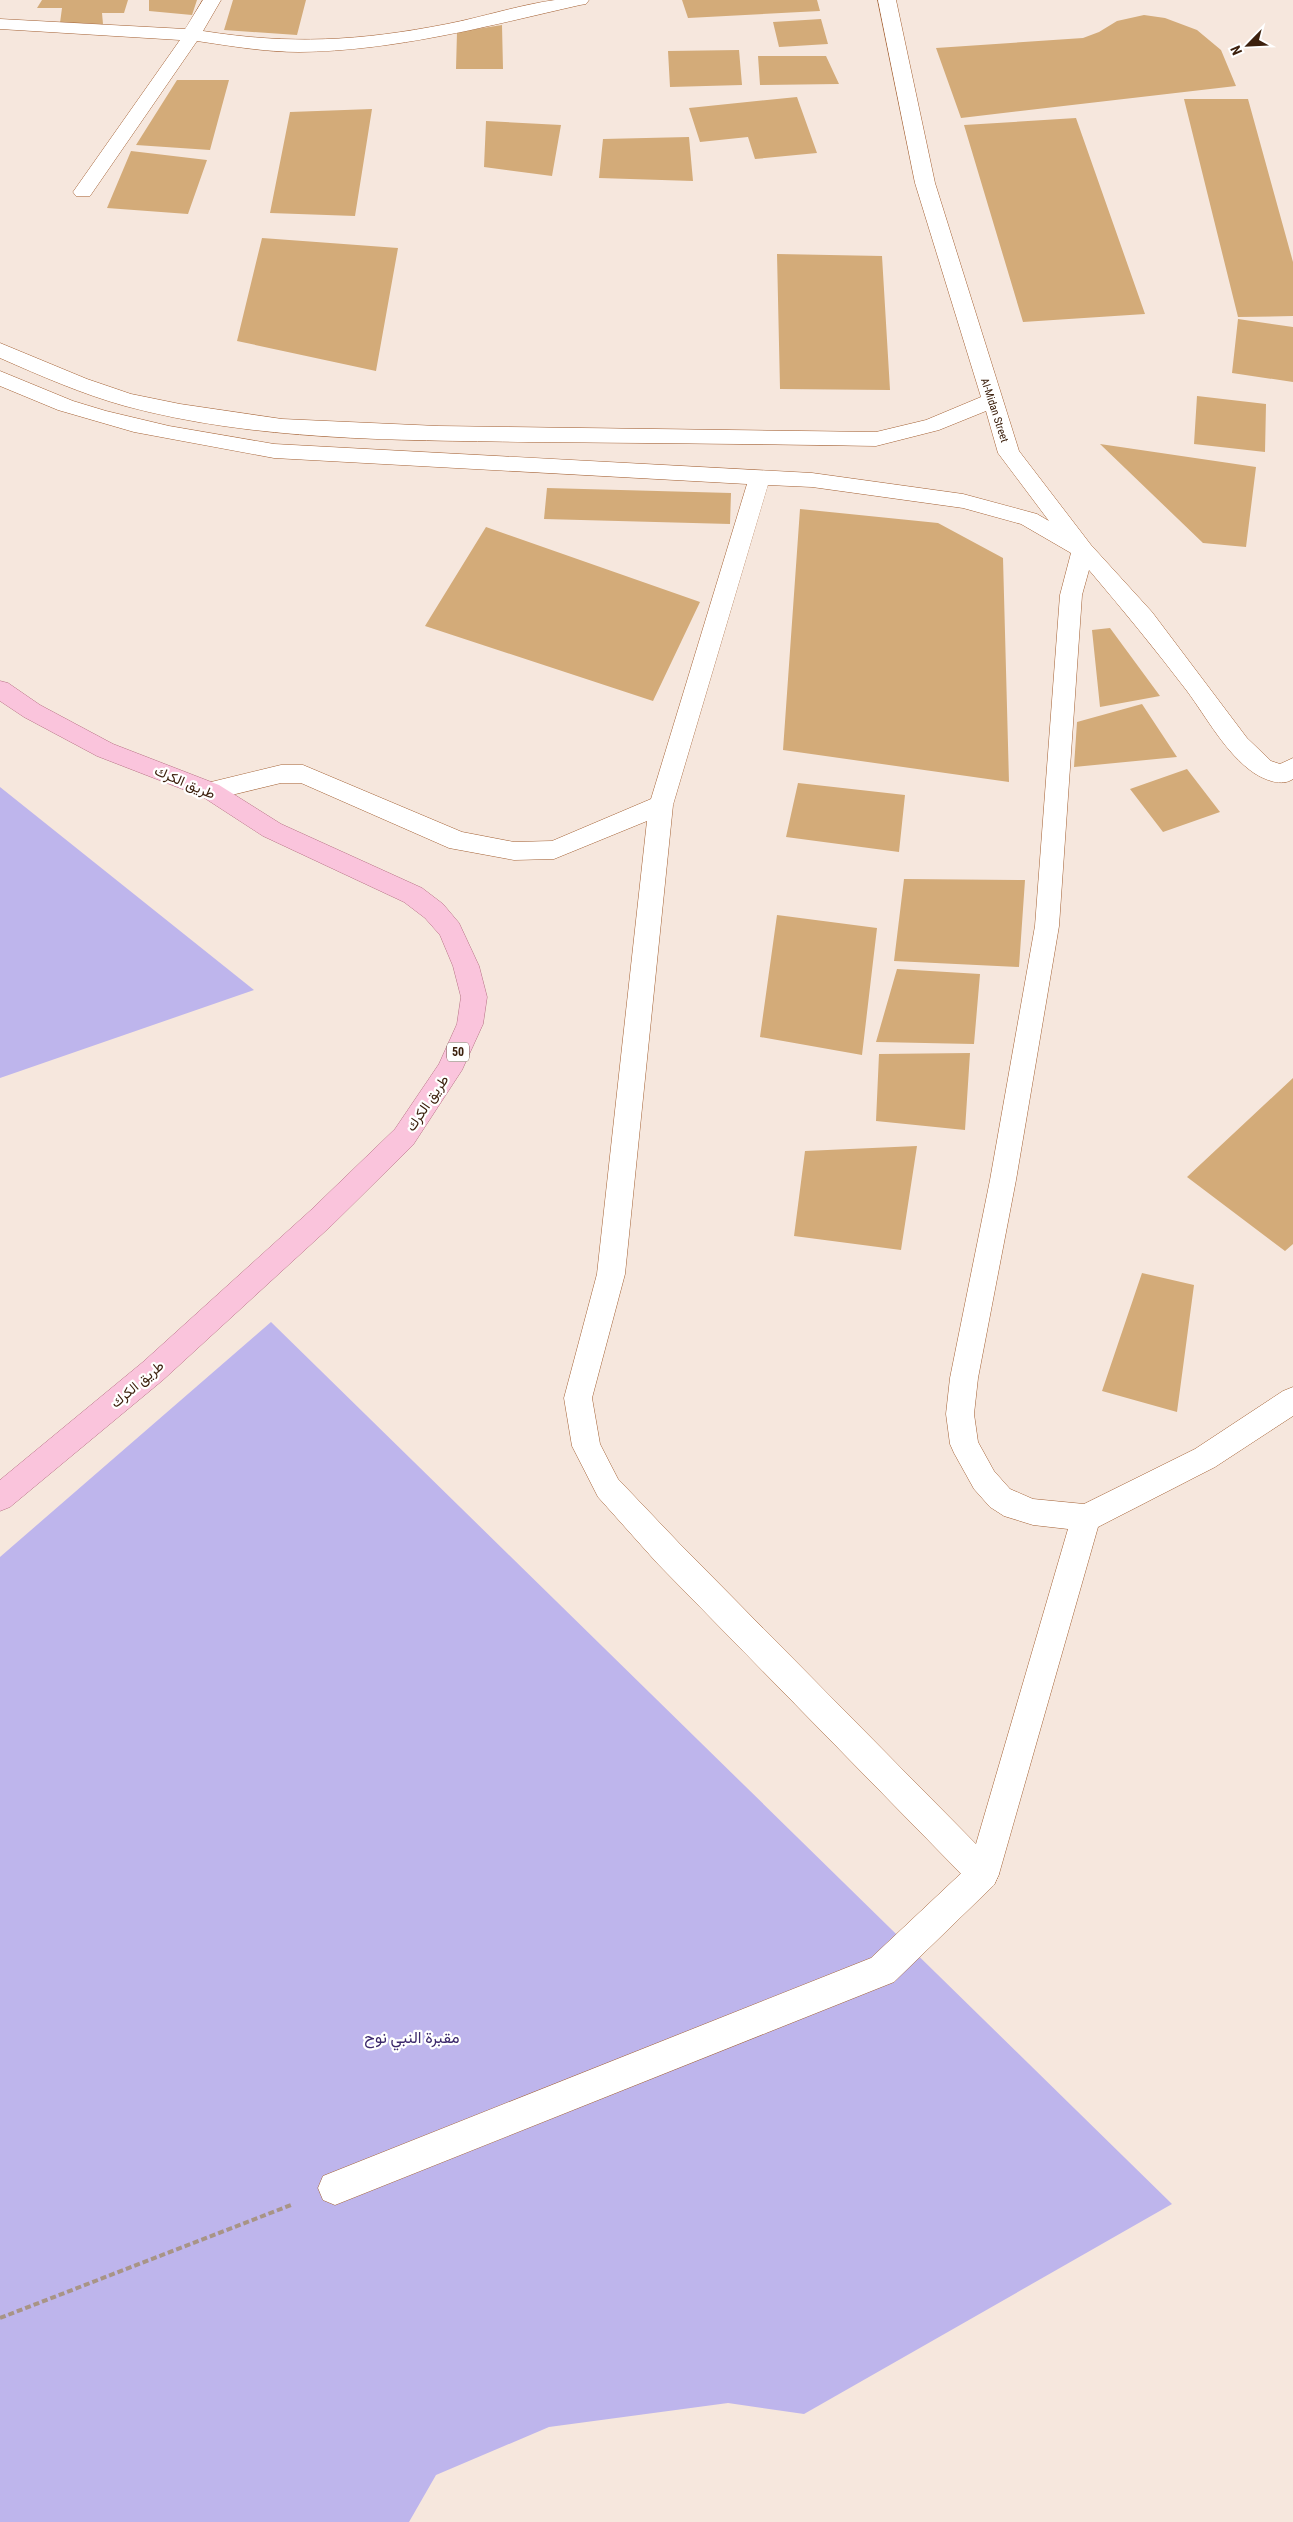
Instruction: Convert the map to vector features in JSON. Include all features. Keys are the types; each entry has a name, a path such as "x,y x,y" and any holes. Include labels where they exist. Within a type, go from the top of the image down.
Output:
{"main road":[{"name":"طريق الكرك","path":"0,689 32,711 105,750 211,791 272,830 413,895 434,911 450,930 466,966 474,997 470,1024 449,1070 404,1137 322,1218 153,1371 0,1498"}],"street":[{"path":"83,192 192,35 196,24 212,0"},
{"path":"0,24 192,35 264,45 312,46 385,41 580,0"},
{"name":"AI-Midan Street","path":"887,0 925,183 1009,453 1083,550 1144,618 1239,744 1263,767 1282,775 1293,767"},
{"path":"0,350 48,371 126,399 211,417 304,427 415,434 876,438 932,425 992,401"},
{"path":"0,378 31,393 100,418 197,440 274,451 812,480 963,501 1029,519 1083,550 1071,595 1068,659 1060,735 1047,926 1003,1180 964,1378 960,1414 964,1444 984,1480 1000,1498 1014,1506 1033,1512 1086,1518 1205,1458 1293,1400"},
{"path":"197,440 211,417"},
{"path":"760,477 661,805 611,1274 578,1398 586,1446 608,1488 983,1874"},
{"path":"211,791 281,774 303,774 458,841 514,851 554,850 599,833 661,805"},
{"path":"335,2188 882,1970 983,1874 1086,1518"}],"path":[{"path":"0,2318 335,2188"}],"green space":[{"path":"0,787 254,990 0,1078"},
{"name":"مقبرة النبي نوح","path":"271,1322 1172,2204 804,2414 728,2403 549,2427 436,2475 409,2522 0,2522 0,1557"}],"building":[{"path":"42,0 128,0 124,13 102,13 103,24 60,23 62,8 37,8"},
{"path":"149,0 197,0 192,15 149,11"},
{"path":"233,0 306,0 297,35 224,30"},
{"path":"682,0 817,0 820,11 688,18"},
{"path":"1144,15 1165,18 1197,30 1221,50 1236,86 961,118 936,48 1083,38 1099,32 1117,21"},
{"path":"821,19 828,44 779,47 773,22"},
{"path":"502,25 503,69 456,69 457,32"},
{"path":"739,50 742,85 670,87 668,51"},
{"path":"758,56 826,56 839,84 760,85"},
{"path":"177,80 229,80 210,150 136,145"},
{"path":"797,97 817,153 755,159 748,137 700,142 689,108"},
{"path":"1184,99 1248,99 1293,262 1293,316 1238,317"},
{"path":"372,109 355,216 270,213 290,112"},
{"path":"1076,118 1145,314 1023,322 964,125"},
{"path":"486,121 561,125 552,176 484,167"},
{"path":"689,137 693,181 599,178 603,139"},
{"path":"131,151 207,160 188,214 107,208"},
{"path":"262,238 398,248 376,371 237,341"},
{"path":"777,254 882,256 890,390 780,389"},
{"path":"1238,319 1293,327 1293,382 1232,373"},
{"path":"1197,396 1266,404 1265,452 1194,444"},
{"path":"1100,444 1256,467 1246,547 1203,543"},
{"path":"547,488 731,493 730,524 544,519"},
{"path":"800,509 938,523 1003,558 1009,782 783,750"},
{"path":"486,527 700,602 653,701 425,626"},
{"path":"1110,628 1160,696 1100,707 1092,630"},
{"path":"1142,704 1177,757 1074,767 1077,722"},
{"path":"1187,769 1220,812 1163,832 1130,789"},
{"path":"798,783 905,795 899,852 786,837"},
{"path":"904,879 1025,880 1019,967 894,961"},
{"path":"777,915 877,928 862,1055 760,1037"},
{"path":"897,969 980,974 974,1044 876,1042"},
{"path":"970,1053 965,1130 876,1121 879,1054"},
{"path":"1293,1078 1293,1244 1285,1251 1187,1177"},
{"path":"917,1146 901,1250 794,1236 805,1151"},
{"path":"1142,1273 1194,1285 1177,1412 1102,1391"}]}
